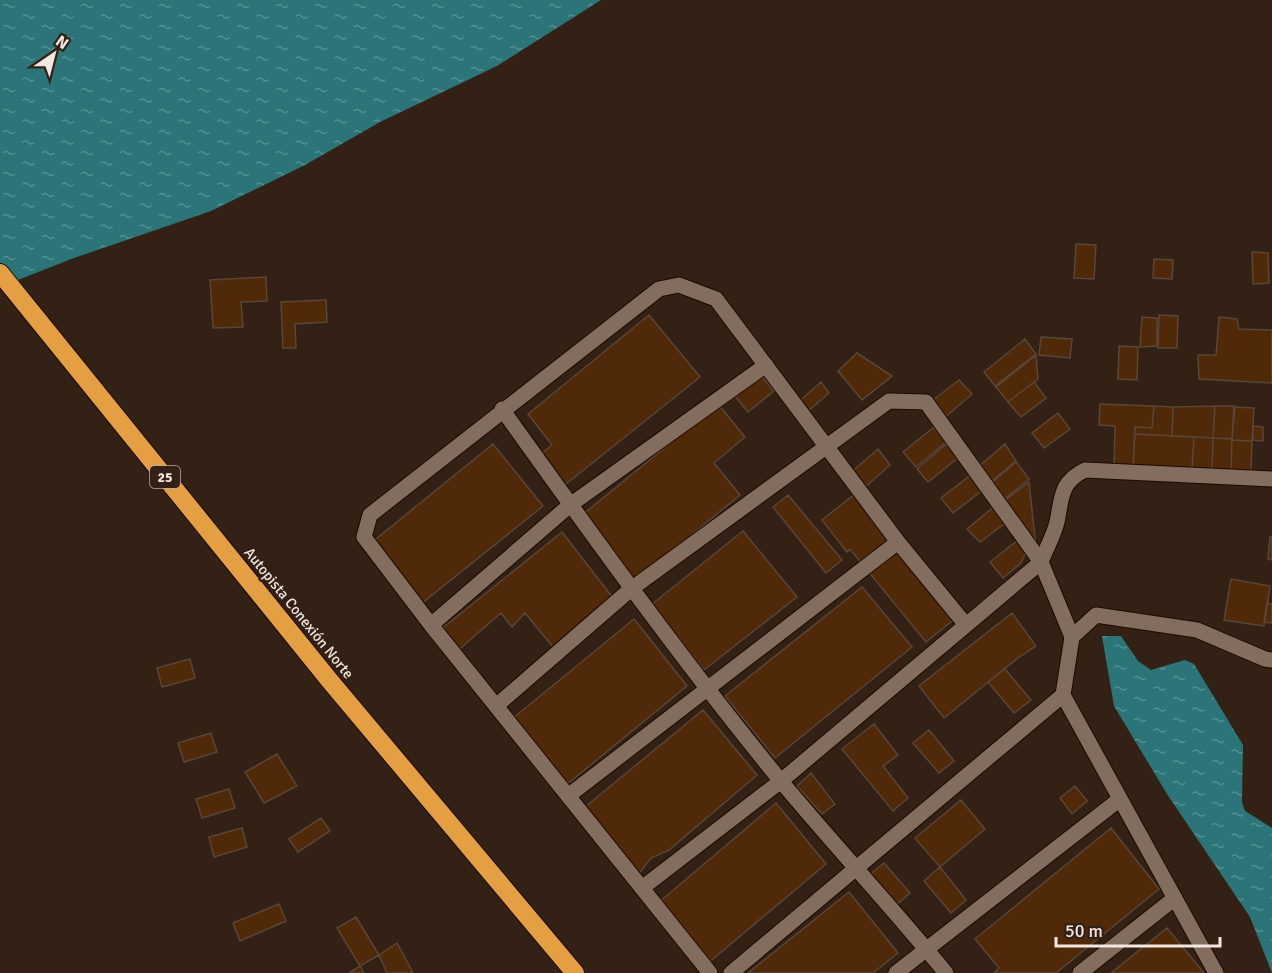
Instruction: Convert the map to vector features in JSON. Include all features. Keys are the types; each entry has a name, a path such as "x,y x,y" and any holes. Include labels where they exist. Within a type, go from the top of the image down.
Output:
{"highway":[{"name":"Autopista Conexión Norte","path":"0,273 330,681 575,973"}],"street":[{"path":"710,973 431,625 364,537 370,515 502,409 659,289 679,285 716,299 897,542 966,625"},
{"path":"431,625 570,505 766,365"},
{"path":"496,706 631,589 889,400 926,402 1041,562 1072,637 1064,695 1216,973"},
{"path":"502,409 631,589 781,781 946,973"},
{"path":"642,888 781,781 1041,562 1057,523 1060,496 1074,476 1085,470 1272,479"},
{"path":"568,796 897,542"},
{"path":"1072,637 1096,615 1197,630 1272,660"},
{"path":"731,973 1064,695"},
{"path":"896,973 1120,798"},
{"path":"1080,973 1175,898"}],"water":[{"path":"0,0 601,0 497,66 380,122 305,165 211,211 74,258 0,287"},
{"path":"1102,636 1121,636 1138,661 1151,670 1185,660 1194,664 1243,745 1242,802 1245,811 1272,828 1272,973 1250,917 1167,794 1114,706"}],"building":[{"path":"1076,244 1096,245 1094,279 1074,278"},
{"path":"1252,252 1268,253 1269,283 1253,284"},
{"path":"1154,259 1173,260 1172,279 1153,278"},
{"path":"266,277 267,301 241,302 243,327 213,328 210,280"},
{"path":"326,300 327,322 295,324 296,348 283,348 281,302"},
{"path":"649,315 700,377 561,488 537,457 552,445 528,414"},
{"path":"1159,315 1178,316 1177,348 1158,348"},
{"path":"1142,317 1157,318 1157,346 1140,347"},
{"path":"1219,317 1237,319 1239,329 1272,330 1272,383 1199,379 1198,355 1216,355"},
{"path":"1041,337 1072,339 1070,358 1039,355"},
{"path":"1025,339 1036,354 995,386 984,372"},
{"path":"1119,346 1138,347 1137,380 1118,379"},
{"path":"857,353 892,376 862,400 838,371"},
{"path":"1036,355 1038,379 1008,402 996,387"},
{"path":"761,375 774,391 748,412 735,396"},
{"path":"959,380 972,394 942,420 928,404"},
{"path":"821,382 829,393 805,414 796,404"},
{"path":"1034,382 1046,398 1021,417 1008,402"},
{"path":"718,404 745,437 714,463 740,495 633,583 581,516"},
{"path":"1100,404 1154,406 1152,428 1135,427 1133,469 1114,468 1115,426 1099,425"},
{"path":"1154,406 1173,407 1172,436 1135,434 1135,427 1152,428"},
{"path":"1215,406 1234,406 1232,439 1213,438"},
{"path":"1215,406 1213,438 1172,436 1173,407"},
{"path":"1235,407 1254,408 1252,441 1232,440"},
{"path":"1058,413 1070,429 1044,448 1032,433"},
{"path":"1253,426 1263,427 1263,441 1253,440"},
{"path":"934,427 946,442 916,467 903,452"},
{"path":"1135,434 1194,437 1192,467 1133,468"},
{"path":"1194,437 1213,438 1212,471 1192,470"},
{"path":"1213,438 1232,439 1231,472 1212,471"},
{"path":"1232,440 1252,441 1251,473 1231,472"},
{"path":"493,444 543,506 421,604 371,543"},
{"path":"946,444 958,458 928,482 917,469"},
{"path":"1005,444 1016,461 987,485 976,469"},
{"path":"878,449 890,465 861,491 849,474"},
{"path":"1016,462 1029,479 1001,502 988,486"},
{"path":"972,474 984,489 953,513 941,498"},
{"path":"1029,482 1036,547 1000,504"},
{"path":"855,494 957,617 926,642 850,549 847,552 822,520"},
{"path":"788,495 842,560 826,573 773,507"},
{"path":"996,505 1008,521 980,542 967,529"},
{"path":"743,531 797,597 704,670 651,605"},
{"path":"562,532 613,598 553,647 525,613 512,627 501,613 455,653 439,631"},
{"path":"1270,537 1272,537 1272,560 1268,559"},
{"path":"1018,540 1027,549 1021,563 1003,578 990,562"},
{"path":"1231,579 1270,586 1264,626 1224,620"},
{"path":"862,587 912,647 775,758 725,696"},
{"path":"1267,603 1272,604 1272,623 1264,622"},
{"path":"1012,613 1036,646 1019,657 944,718 919,686"},
{"path":"634,619 687,686 565,786 512,719"},
{"path":"190,659 195,678 162,687 157,668"},
{"path":"1005,669 1031,700 1014,713 988,682"},
{"path":"703,710 757,775 669,850 651,858 637,876 585,807"},
{"path":"874,724 898,755 883,766 908,798 893,811 842,749"},
{"path":"929,730 954,761 939,773 913,743"},
{"path":"211,733 217,752 184,762 178,743"},
{"path":"277,754 297,786 264,803 245,772"},
{"path":"811,773 835,804 822,814 797,786"},
{"path":"1075,786 1087,801 1072,814 1060,798"},
{"path":"229,789 235,808 202,818 196,799"},
{"path":"961,800 985,829 940,867 915,838"},
{"path":"776,803 826,864 707,964 658,903"},
{"path":"321,818 330,831 298,852 289,839"},
{"path":"242,828 247,847 214,857 209,837"},
{"path":"1111,828 1159,889 1056,973 994,973 999,968 975,939"},
{"path":"884,863 910,893 894,907 868,876"},
{"path":"940,867 966,900 951,913 924,881"},
{"path":"849,892 898,953 873,973 748,973"},
{"path":"279,904 286,921 240,941 233,923"},
{"path":"356,917 379,955 360,966 337,928"},
{"path":"1167,928 1204,973 1111,973"},
{"path":"397,943 413,973 387,973 379,955"},
{"path":"360,966 364,973 349,973"}]}
